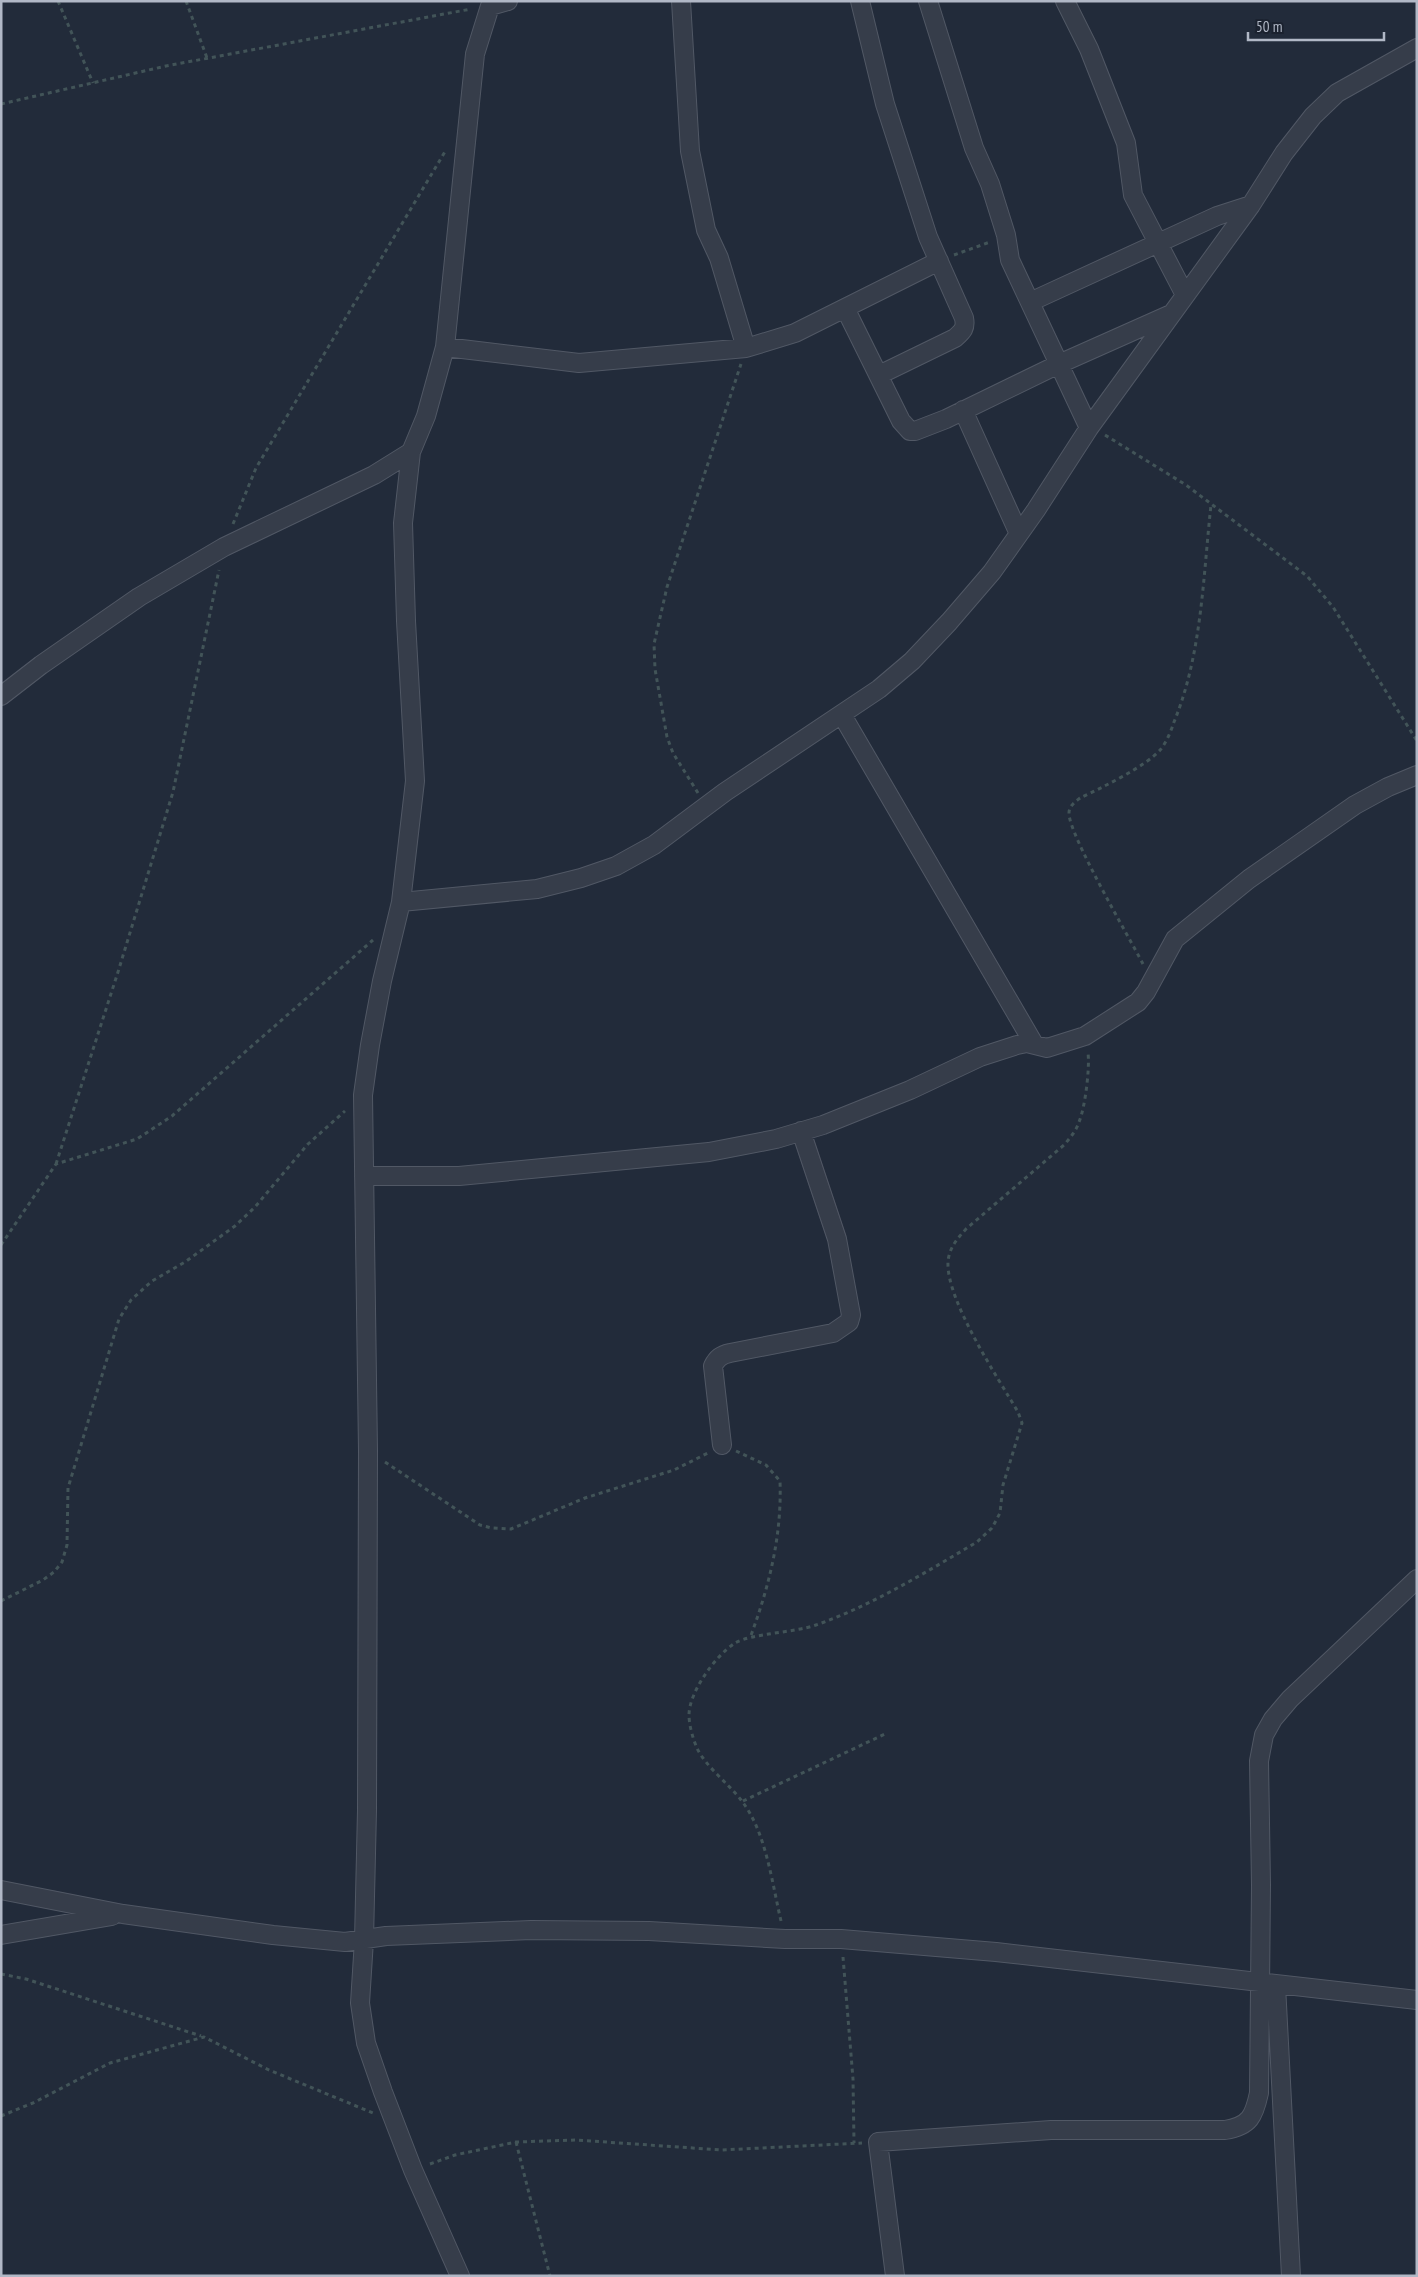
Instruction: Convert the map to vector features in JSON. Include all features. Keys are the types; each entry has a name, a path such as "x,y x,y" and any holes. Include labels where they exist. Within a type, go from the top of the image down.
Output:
{"street":[{"path":"460,2276 394,2122 366,2043 360,2003 364,1940 367,1810 368,1451 363,1095 382,981 401,902 415,780 406,621 404,523 411,452 426,416 445,347 475,54 490,6 508,1"},
{"path":"681,1 692,160 706,230 721,265 746,348"},
{"path":"860,1 885,104 928,237 964,318 965,326 963,331 955,338 879,375"},
{"path":"928,1 974,148 990,184 1006,235 1010,260 1089,428"},
{"path":"1065,1 1089,49 1120,125 1126,144 1133,195 1185,295"},
{"path":"401,902 537,889 581,878 616,866 654,845 707,806 879,689 912,661 950,622 992,572 1089,428 1250,205 1284,153 1313,116 1337,93 1417,48"},
{"path":"1030,302 1217,216 1250,205"},
{"path":"445,347 579,363 746,348 795,333 939,261"},
{"path":"846,308 901,421 910,430 916,431 1171,314"},
{"path":"963,410 1019,534"},
{"path":"1,696 41,664 139,597 224,547 374,475 411,452"},
{"path":"842,715 1034,1044"},
{"path":"364,1176 459,1176 709,1152 776,1138 861,1111 980,1057 1017,1045 1034,1044 1047,1048 1085,1036 1138,1002 1152,982 1175,939 1249,879 1355,805 1388,787 1417,775"},
{"path":"722,1445 713,1366 716,1360 722,1355 730,1353 833,1333 849,1322 852,1315 838,1239 801,1131"},
{"path":"1291,2276 1268,1984 1259,1761 1264,1735 1273,1719 1290,1699 1417,1579"},
{"path":"1,1890 123,1914 301,1938 345,1942 386,1936 531,1930 649,1931 785,1939 841,1939 996,1952 1417,2000"},
{"path":"1,1936 123,1914"},
{"path":"895,2276 878,2142 1051,2130 1225,2130 1238,2128 1249,2121 1256,2108 1259,2093 1268,1984"}],"path":[{"path":"58,1 93,83"},
{"path":"186,1 207,58"},
{"path":"1,104 207,58 490,6"},
{"path":"1,1245 56,1164 118,972 173,792 224,547 256,468 447,149"},
{"path":"939,261 1006,235"},
{"path":"707,806 673,753 667,737 655,669 654,644 666,587 723,423 746,348"},
{"path":"1089,428 1114,439 1186,485 1307,576 1333,608 1417,741"},
{"path":"1152,982 1076,836 1069,812 1071,805 1080,798 1150,758 1168,738 1188,681 1199,618 1211,505"},
{"path":"56,1164 137,1139 172,1116 375,939"},
{"path":"785,1939 764,1844 742,1801 698,1750 689,1714 693,1696 705,1674 723,1653 736,1643 750,1638 780,1634 815,1626 859,1607 969,1547 992,1528 1000,1513 1003,1485 1022,1423 1018,1412 969,1328 949,1277 950,1253 953,1244 966,1228 1064,1145 1073,1134 1080,1121 1090,1066 1085,1036"},
{"path":"1,1601 43,1580 54,1572 62,1562 67,1544 68,1488 119,1318 131,1300 152,1281 185,1262 235,1226 255,1207 308,1144 363,1095"},
{"path":"368,1451 480,1524 492,1528 511,1528 585,1498 674,1470 694,1462 722,1445 766,1464 780,1481 778,1520 770,1579 750,1638"},
{"path":"742,1801 885,1734"},
{"path":"841,1939 853,2079 854,2143"},
{"path":"1,1974 26,1979 204,2037 269,2070 394,2122"},
{"path":"1,2116 33,2103 110,2063 194,2038 204,2037"},
{"path":"413,2170 455,2155 516,2142 576,2140 722,2150 878,2142"},
{"path":"516,2142 550,2276"}]}
